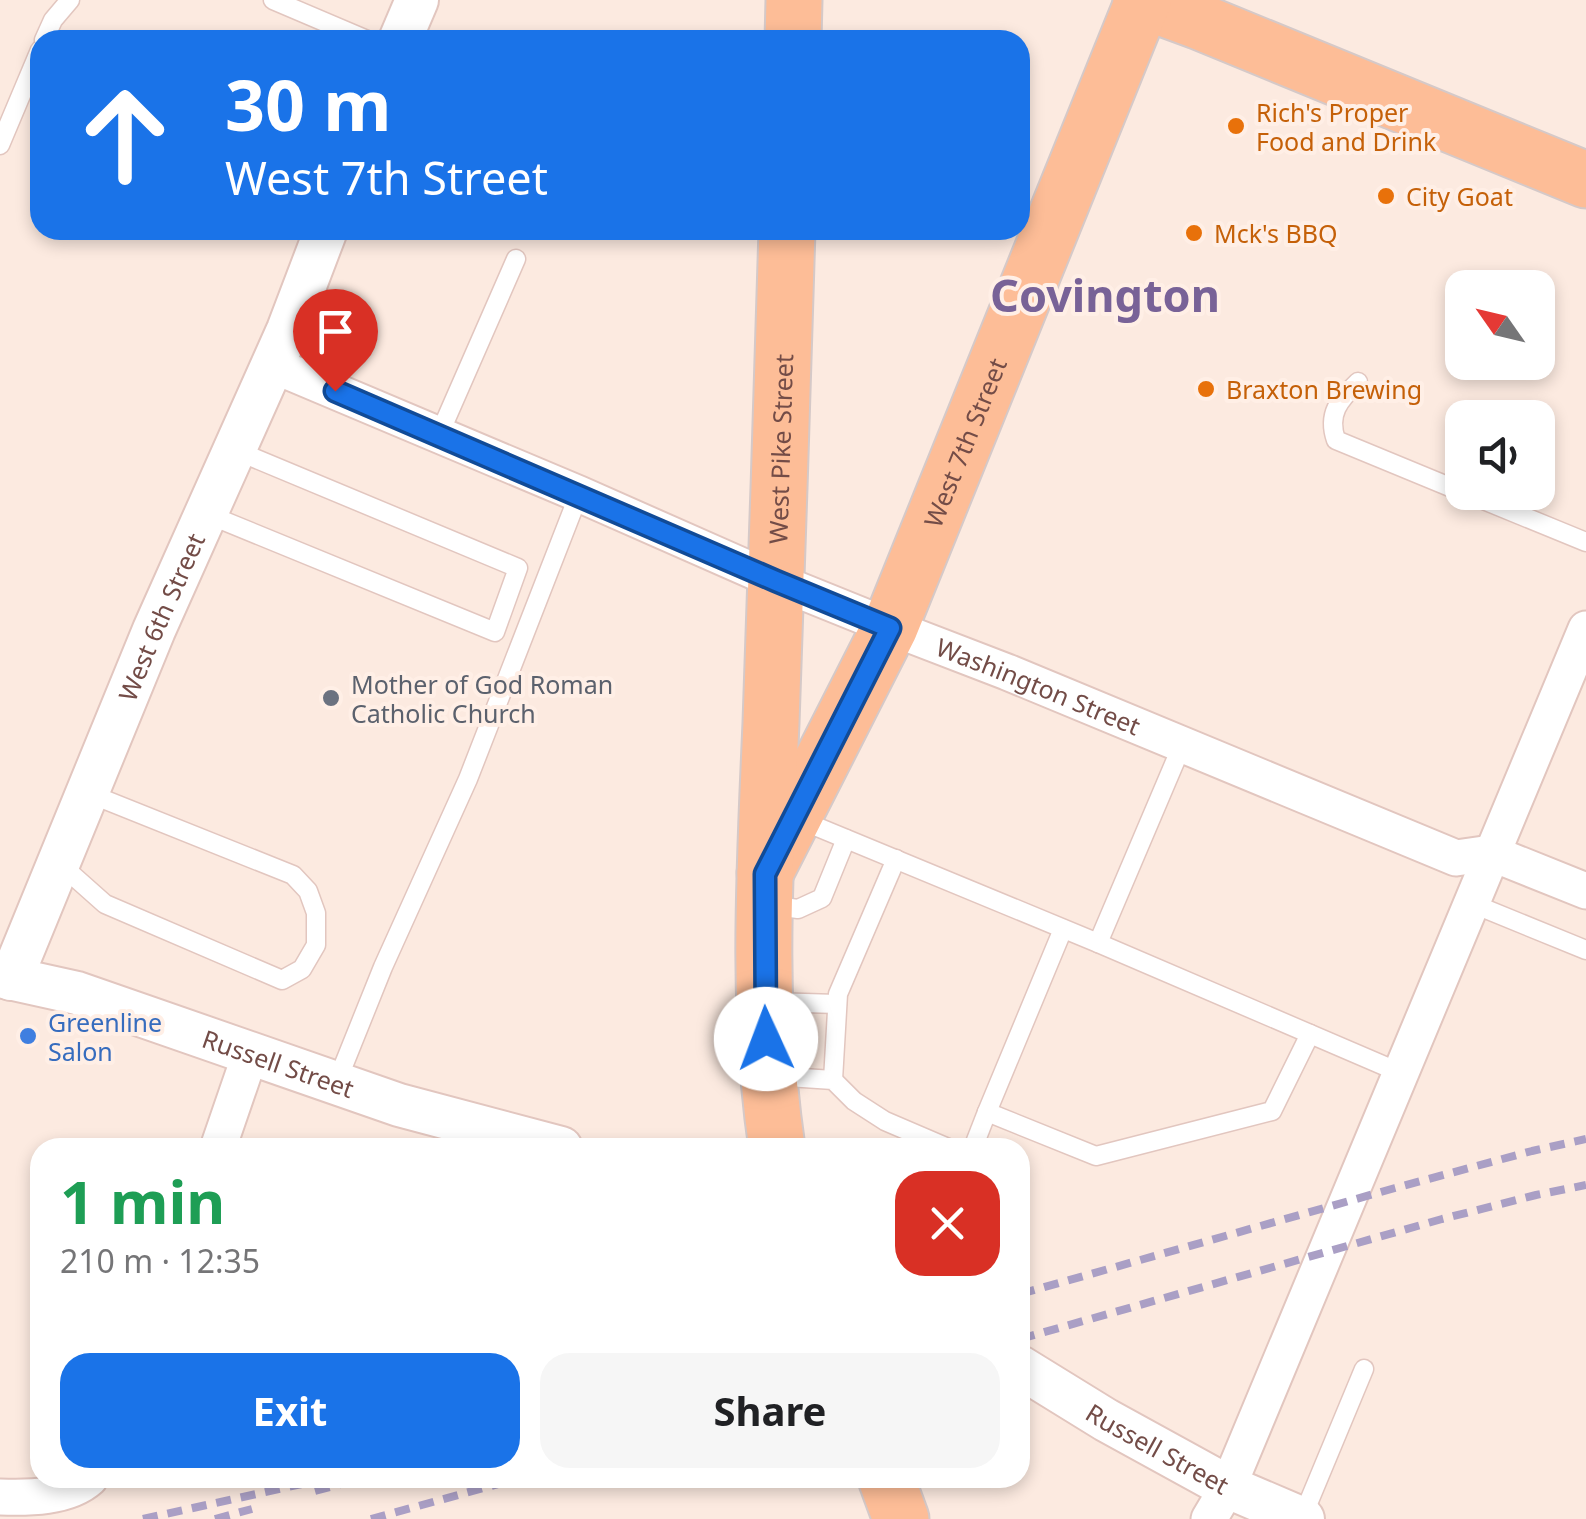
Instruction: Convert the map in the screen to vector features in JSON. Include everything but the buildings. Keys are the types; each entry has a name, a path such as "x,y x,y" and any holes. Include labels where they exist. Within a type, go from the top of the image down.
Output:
{"main road":[{"path":"793,30 794,0"},
{"path":"1142,0 1586,180"},
{"name":"West 7th Street","path":"765,889 794,818 890,628 1142,0"},
{"name":"West Pike Street","path":"776,1138 764,1002 765,889 787,240"},
{"path":"890,1488 901,1519"}],"street":[{"path":"404,30 417,0"},
{"name":"West 6th Street","path":"4,986 59,864 154,630 273,365 322,240"},
{"name":"Washington Street","path":"273,365 776,581 1183,743 1456,858 1491,853 1586,891"},
{"path":"1218,1503 1586,629"},
{"name":"Russell Street","path":"4,986 77,994 336,1085 526,1138"},
{"path":"221,1138 250,1055"},
{"name":"Russell Street","path":"1030,1373 1106,1420 1218,1503 1303,1519"},
{"path":"8,1497 50,1495 70,1488"}],"lane":[{"path":"53,20 54,0"},
{"path":"48,30 70,0"},
{"path":"272,0 343,30"},
{"path":"0,145 30,74"},
{"path":"438,435 516,259"},
{"path":"1358,382 1340,400 1332,426 1336,440 1445,484"},
{"path":"206,514 495,632 518,568 235,450"},
{"path":"336,1085 383,967 468,779 579,494"},
{"path":"1508,510 1586,542"},
{"path":"1098,943 1183,743"},
{"path":"59,864 105,904 282,980 302,969 316,944 316,913 308,890 293,876 88,793"},
{"path":"794,818 1401,1073"},
{"path":"765,889 798,909 822,898 846,840"},
{"path":"833,1080 838,994 896,860"},
{"path":"1471,903 1586,950"},
{"path":"976,1138 1063,929"},
{"path":"764,1002 837,1004"},
{"path":"987,1112 1096,1156 1181,1136 1272,1111 1310,1034"},
{"path":"768,1076 833,1080 854,1101 885,1121 925,1138"},
{"path":"1303,1519 1364,1370"}],"railway":[{"path":"1030,1291 1395,1188 1586,1139"},
{"path":"1030,1336 1442,1219 1586,1185"},
{"path":"143,1519 284,1488"},
{"path":"315,1491 326,1488"},
{"path":"371,1519 484,1488"},
{"path":"215,1519 252,1509"}],"place":[{"name":"Rich's Proper Food and Drink","path":"1236,126"},
{"name":"City Goat","path":"1386,196"},
{"name":"Mck's BBQ","path":"1194,233"},
{"name":"Braxton Brewing","path":"1206,389"},
{"name":"Mother of God Roman Catholic Church","path":"331,698"},
{"name":"Greenline Salon","path":"28,1036"}],"district":[{"name":"Covington","path":"1105,294"}],"route":[{"path":"335,391 890,628 765,874 766,1039"}]}
